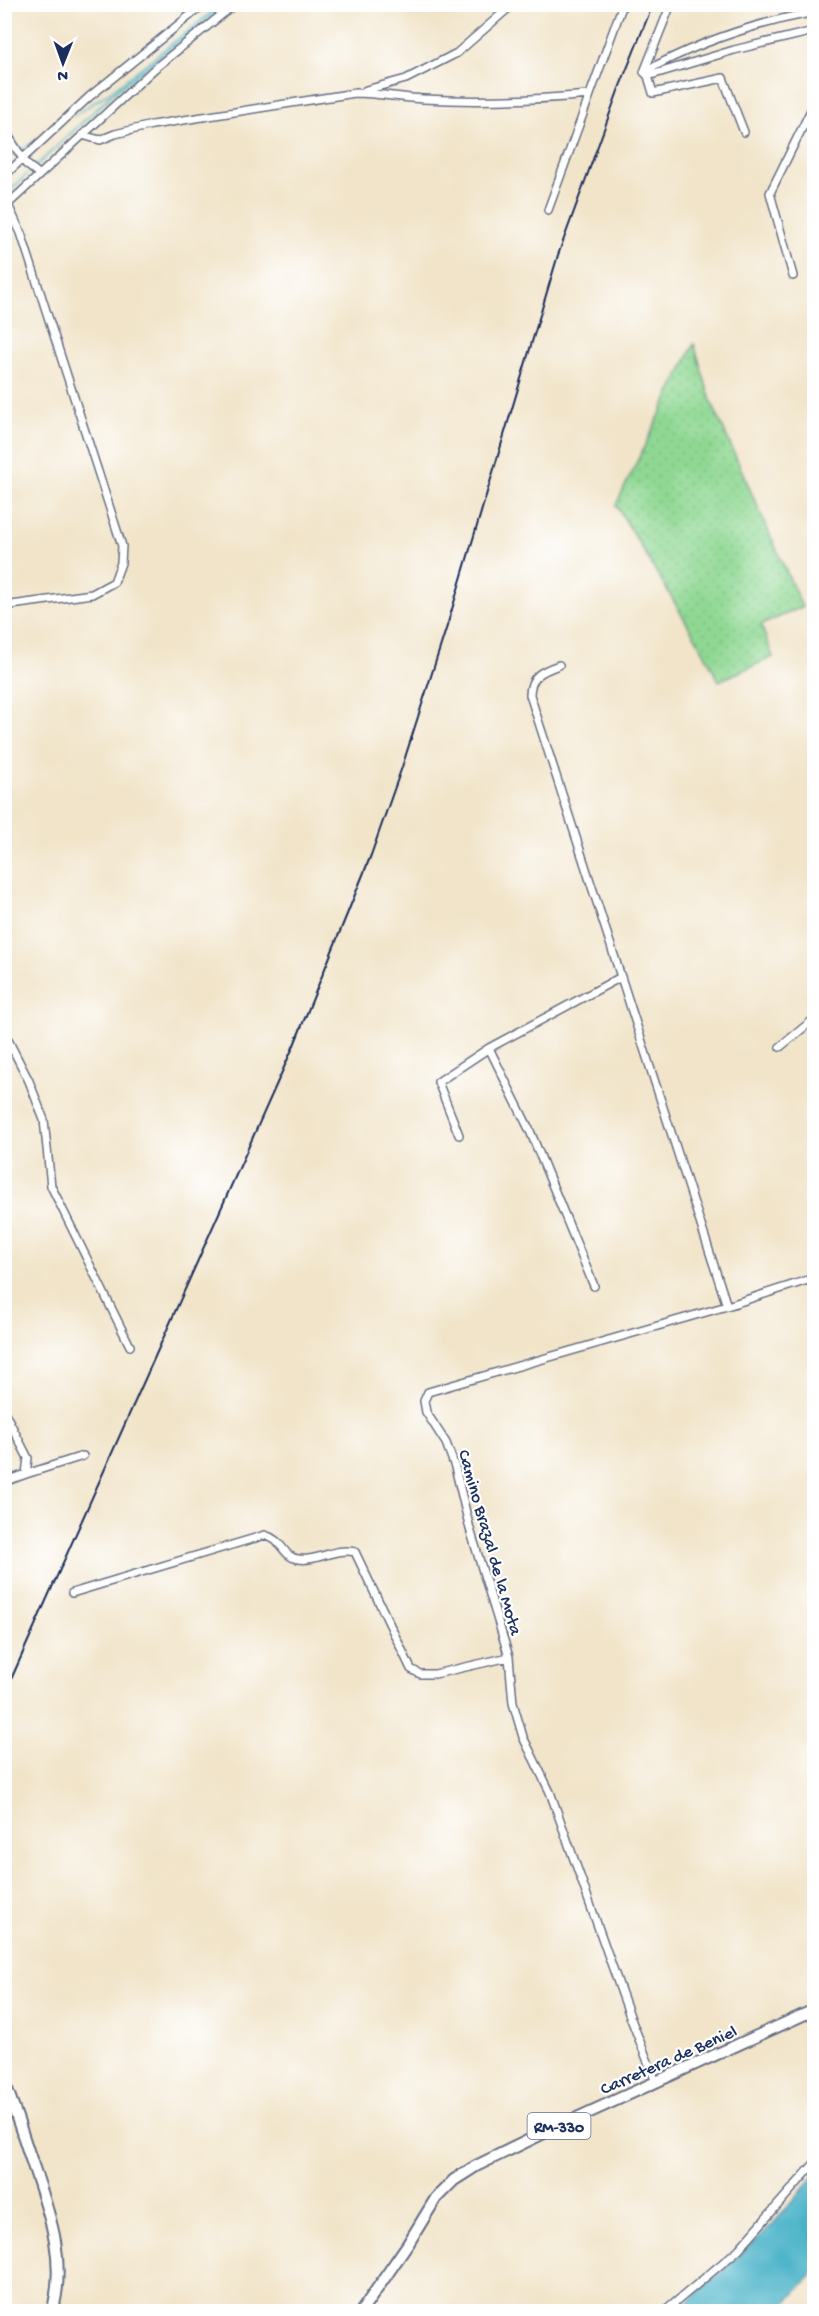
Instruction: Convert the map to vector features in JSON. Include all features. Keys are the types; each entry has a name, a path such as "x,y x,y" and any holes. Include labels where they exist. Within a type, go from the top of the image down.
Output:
{"main road":[{"name":"Carretera de Beniel","path":"361,2312 408,2244 436,2198 454,2180 476,2166 529,2140 814,2010"},
{"path":"4,2081 45,2200 56,2240 58,2280 52,2312"}],"street":[{"path":"4,176 25,161 89,97 204,4"},
{"path":"4,606 92,594 114,582 121,562 122,546 21,233 6,207 154,69 235,4"},
{"path":"82,135 100,140 152,125 355,93 406,79 457,53 513,4"},
{"path":"548,210 623,4"},
{"path":"671,4 646,74 653,93 723,78 744,132"},
{"path":"646,74 700,46 785,18 814,12"},
{"path":"646,74 814,31"},
{"path":"355,93 459,100 537,99 589,95"},
{"path":"793,276 770,193 814,104"},
{"path":"4,129 25,161 39,174"},
{"path":"559,665 533,679 530,685 530,695 727,1306"},
{"path":"459,1135 438,1082 489,1048 621,977"},
{"path":"780,1047 814,1019"},
{"path":"4,1032 29,1081 44,1120 51,1186 130,1346"},
{"path":"489,1048 530,1131 594,1286"},
{"name":"Camino Brazal de la Mota","path":"656,2082 631,2019 550,1792 523,1737 513,1703 509,1657 470,1529 455,1467 446,1443 426,1412 424,1401 428,1392 727,1306 814,1278"},
{"path":"4,1411 28,1458 26,1474"},
{"path":"4,1482 83,1456"},
{"path":"72,1593 265,1535 276,1538 289,1556 299,1560 345,1550 355,1552 411,1669 420,1674 435,1674 509,1657"},
{"path":"664,2312 738,2250 814,2164"}],"green space":[{"path":"694,344 711,401 802,607 761,625 773,657 719,681 616,505"}],"water":[{"path":"814,2176 814,2273 778,2311 678,2311 772,2225"}],"waterway":[{"path":"73,116 113,90 222,4"},
{"path":"4,196 116,91 226,4"},
{"path":"4,161 43,136"}],"railway":[{"path":"4,1695 294,1045 371,855 447,626 558,255 618,91 653,4"}]}
